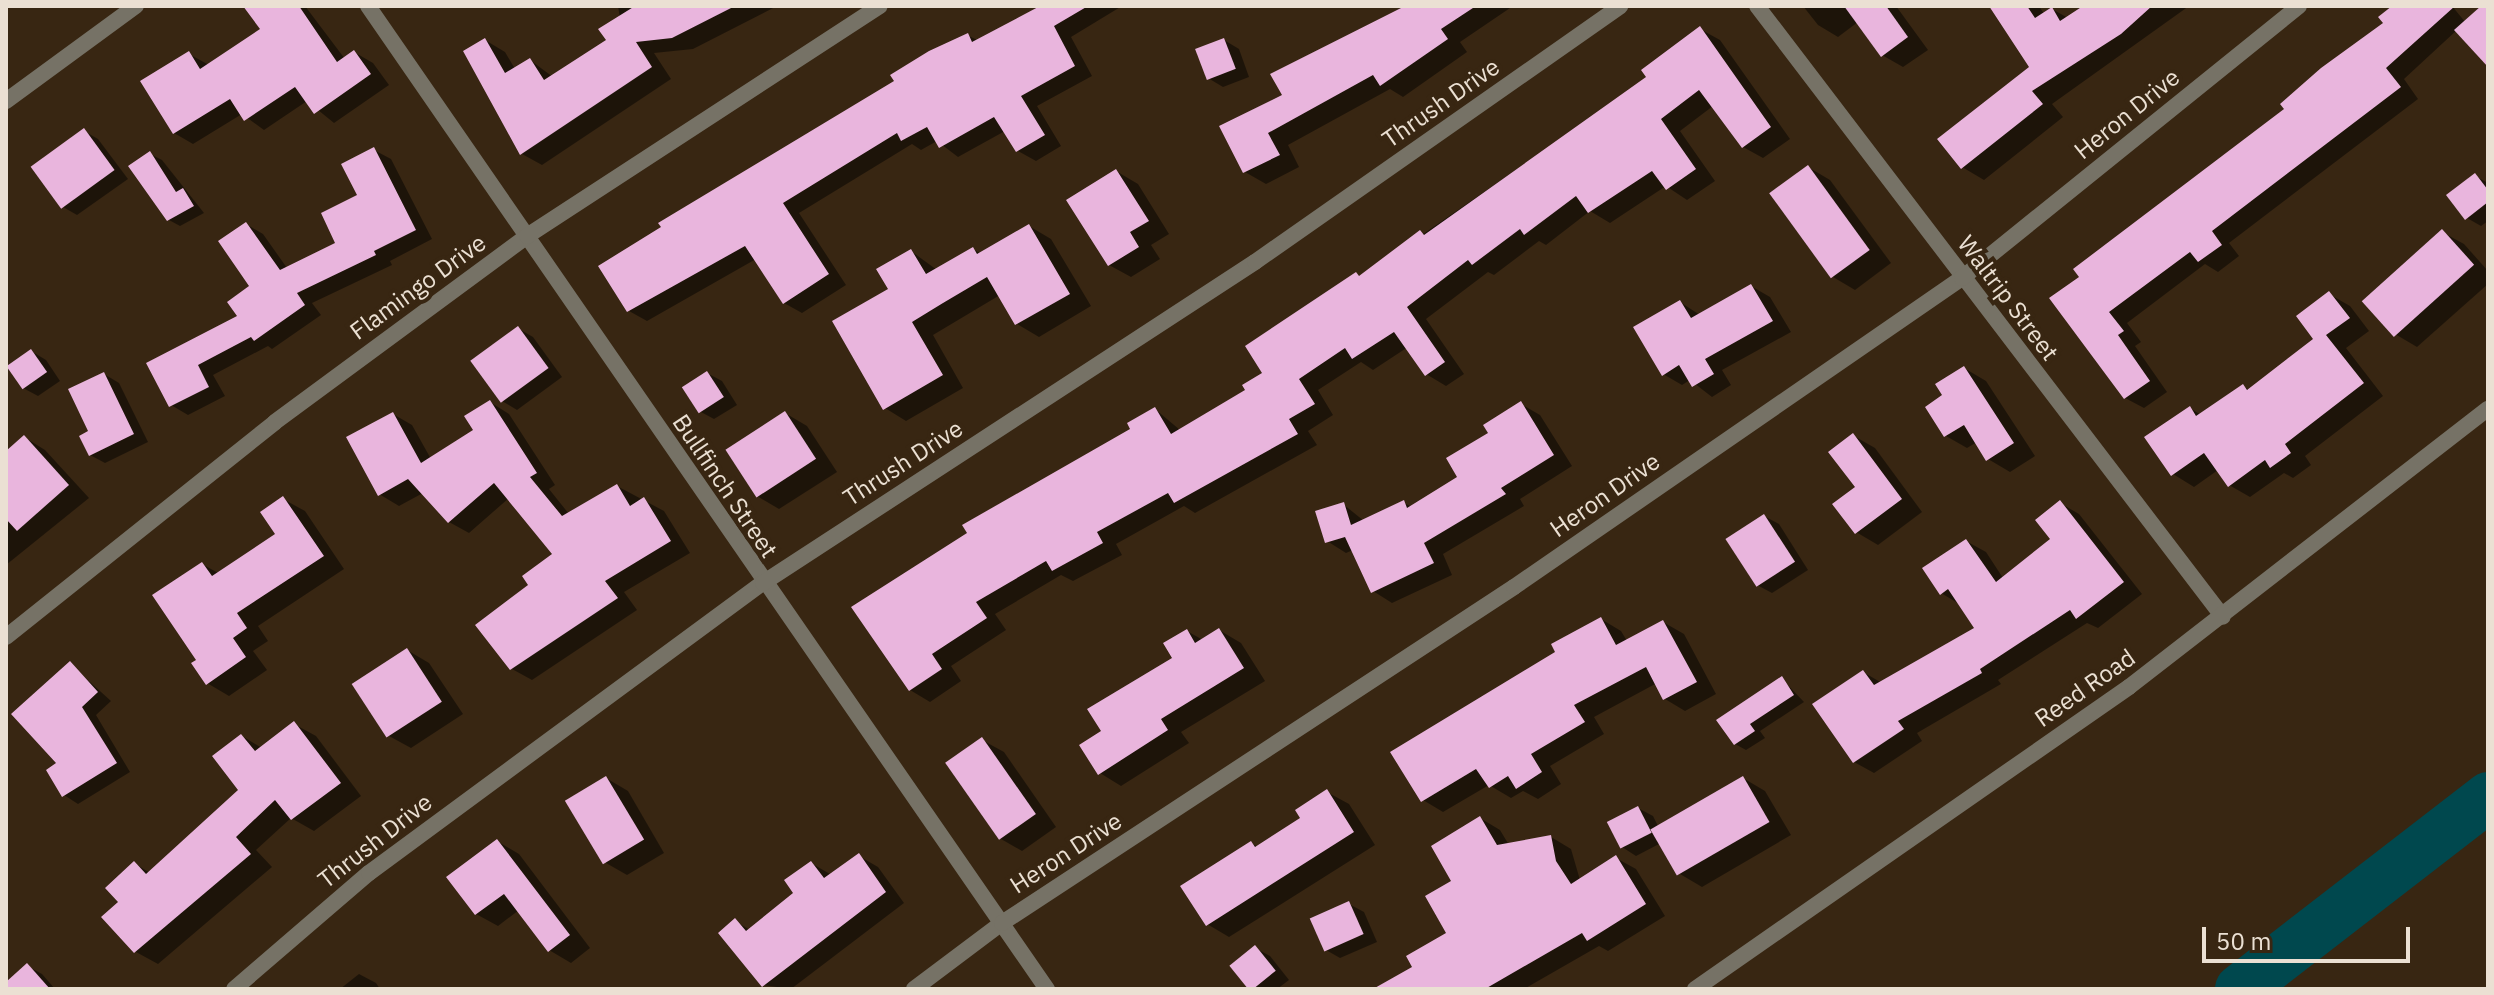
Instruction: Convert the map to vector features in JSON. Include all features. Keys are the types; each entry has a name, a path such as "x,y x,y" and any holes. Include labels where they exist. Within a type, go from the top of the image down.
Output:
{"street":[{"path":"6,101 136,6"},
{"name":"Bullfinch Street","path":"368,6 763,583 1047,989"},
{"name":"Flamingo Drive","path":"6,637 275,422 527,236 880,6"},
{"name":"Thrush Drive","path":"234,989 369,873 763,583 1255,262 1620,6"},
{"name":"Waltrip Street","path":"1757,6 2223,617"},
{"name":"Heron Drive","path":"914,989 1002,923 1514,587 1962,278 2299,6"},
{"name":"Reed Road","path":"1695,989 2223,617 2488,409"}],"building":[{"path":"243,6 299,6 337,62 354,50 371,74 314,114 295,87 244,121 230,99 173,134 140,81 189,51 200,69 260,29"},
{"path":"635,6 735,6 672,38 636,42 652,67 520,155 463,51 485,38 505,73 530,58 544,80 606,40 598,29"},
{"path":"1040,6 1088,6 1054,26 1075,66 1021,96 1045,135 1016,152 994,117 939,148 927,127 901,141 897,133 783,203 829,274 783,304 745,246 627,312 598,266 661,227 658,223 894,81 890,75 929,51 968,33 972,42"},
{"path":"1405,6 1476,6 1441,29 1448,39 1380,86 1373,75 1268,133 1280,155 1243,173 1219,126 1282,95 1270,74"},
{"path":"1844,6 1886,6 1908,37 1881,57"},
{"path":"1989,6 2027,6 2035,18 2052,7 2060,21 2083,6 2152,6 2121,34 2032,91 2043,104 1961,169 1937,139 2029,67"},
{"path":"2392,6 2455,6 2386,68 2401,87 2212,231 2222,245 2198,262 2190,252 2109,312 2124,331 2118,335 2150,381 2124,399 2049,298 2079,277 2073,269 2284,109 2280,104 2321,68 2383,23 2378,17"},
{"path":"2481,6 2488,6 2488,67 2454,30"},
{"path":"1700,26 1771,127 1742,148 1699,90 1661,119 1696,169 1666,190 1652,171 1588,213 1576,196 1524,235 1520,229 1472,265 1468,260 1407,307 1445,362 1425,376 1394,332 1352,359 1345,348 1299,379 1315,404 1289,419 1298,434 1174,503 1168,493 1097,532 1103,543 1052,571 1046,561 976,602 987,618 932,654 942,669 909,691 851,607 967,533 962,525 1130,429 1127,423 1155,407 1171,434 1245,390 1242,385 1262,373 1245,346 1356,272 1359,276 1420,230 1424,235 1646,77 1641,70"},
{"path":"1224,38 1236,69 1207,80 1195,49"},
{"path":"84,128 115,170 61,209 31,167"},
{"path":"374,147 416,230 374,251 376,255 297,293 305,305 254,341 251,337 198,365 209,387 169,407 146,363 237,316 227,302 249,286 218,241 246,222 280,270 335,243 321,213 357,195 341,164"},
{"path":"150,151 176,192 183,188 194,206 167,221 128,166"},
{"path":"1808,165 1870,250 1831,278 1769,193"},
{"path":"1116,169 1149,221 1130,232 1139,247 1108,266 1066,200"},
{"path":"2475,173 2488,190 2488,202 2465,220 2446,195"},
{"path":"1029,224 1070,294 1015,325 987,277 912,322 943,375 883,410 832,321 888,289 876,269 911,249 926,274 973,247 977,254"},
{"path":"2442,229 2474,265 2394,337 2362,301"},
{"path":"1751,284 1773,321 1705,359 1714,374 1692,387 1679,365 1662,376 1633,327 1680,300 1691,318"},
{"path":"2329,291 2350,318 2326,335 2364,383 2285,444 2291,453 2270,468 2265,460 2228,487 2204,453 2171,476 2144,437 2190,406 2196,416 2243,384 2247,390 2313,339 2296,316"},
{"path":"518,326 549,368 501,403 470,361"},
{"path":"31,349 47,372 22,389 6,366"},
{"path":"1964,366 2014,443 1986,461 1964,425 1944,437 1925,407 1942,395 1935,384"},
{"path":"707,371 724,397 699,413 682,387"},
{"path":"104,372 134,434 89,456 79,436 88,431 68,389"},
{"path":"490,400 537,473 530,477 562,516 617,484 630,506 644,497 671,541 605,581 618,598 510,670 475,625 528,585 522,576 552,554 494,483 448,523 408,479 378,496 346,437 393,412 421,463 473,430 464,416"},
{"path":"1521,401 1554,455 1501,488 1506,494 1424,543 1434,563 1371,593 1345,537 1325,543 1315,511 1344,502 1351,525 1404,500 1407,508 1457,477 1446,458 1488,433 1483,425"},
{"path":"785,411 816,459 756,497 725,450"},
{"path":"1853,433 1902,499 1855,534 1832,504 1855,487 1828,452"},
{"path":"24,435 69,485 17,531 6,519 6,451"},
{"path":"283,496 324,556 237,613 247,628 233,638 246,657 206,685 191,663 196,660 152,595 202,562 212,576 275,534 260,512"},
{"path":"2060,500 2124,582 2076,619 2070,610 1980,669 1982,673 1898,721 1904,729 1853,763 1812,704 1863,670 1874,685 1974,628 1948,589 1940,595 1922,568 1966,539 1996,582 2050,539 2035,520"},
{"path":"1764,514 1795,562 1756,587 1725,539"},
{"path":"1601,617 1616,645 1663,620 1697,682 1663,700 1646,667 1574,705 1585,722 1531,754 1542,772 1516,789 1508,776 1489,788 1476,769 1421,802 1390,752 1555,652 1551,644"},
{"path":"1219,628 1244,668 1161,719 1168,730 1098,775 1079,745 1101,731 1087,709 1172,658 1163,643 1187,629 1195,643"},
{"path":"407,648 442,702 387,738 352,684"},
{"path":"70,661 98,692 82,707 117,763 62,797 46,770 56,763 11,714"},
{"path":"1782,676 1794,695 1750,724 1755,731 1734,745 1716,720"},
{"path":"294,721 341,783 291,820 275,800 236,837 251,854 134,953 101,917 118,902 105,888 134,861 146,874 238,790 212,756 241,734 255,751"},
{"path":"982,737 1036,814 999,840 945,763"},
{"path":"606,776 644,839 603,864 565,801"},
{"path":"1743,776 1770,822 1677,875 1650,830"},
{"path":"1327,789 1354,832 1206,926 1180,886 1251,841 1255,847 1300,818 1295,810"},
{"path":"1638,806 1652,833 1620,849 1607,822"},
{"path":"1480,816 1497,845 1551,835 1556,861 1571,884 1616,855 1646,904 1587,941 1582,933 1485,989 1373,989 1412,967 1406,956 1446,933 1425,896 1451,881 1431,846"},
{"path":"497,839 570,935 548,952 504,894 475,915 446,877"},
{"path":"859,853 886,892 762,987 718,933 735,918 746,931 793,893 784,880 811,861 824,878"},
{"path":"1349,901 1364,934 1324,951 1310,918"},
{"path":"1255,945 1276,971 1253,989 1248,989 1229,966"},
{"path":"27,963 50,989 6,989 6,982"}],"waterway":[{"path":"2240,989 2488,797"}]}
